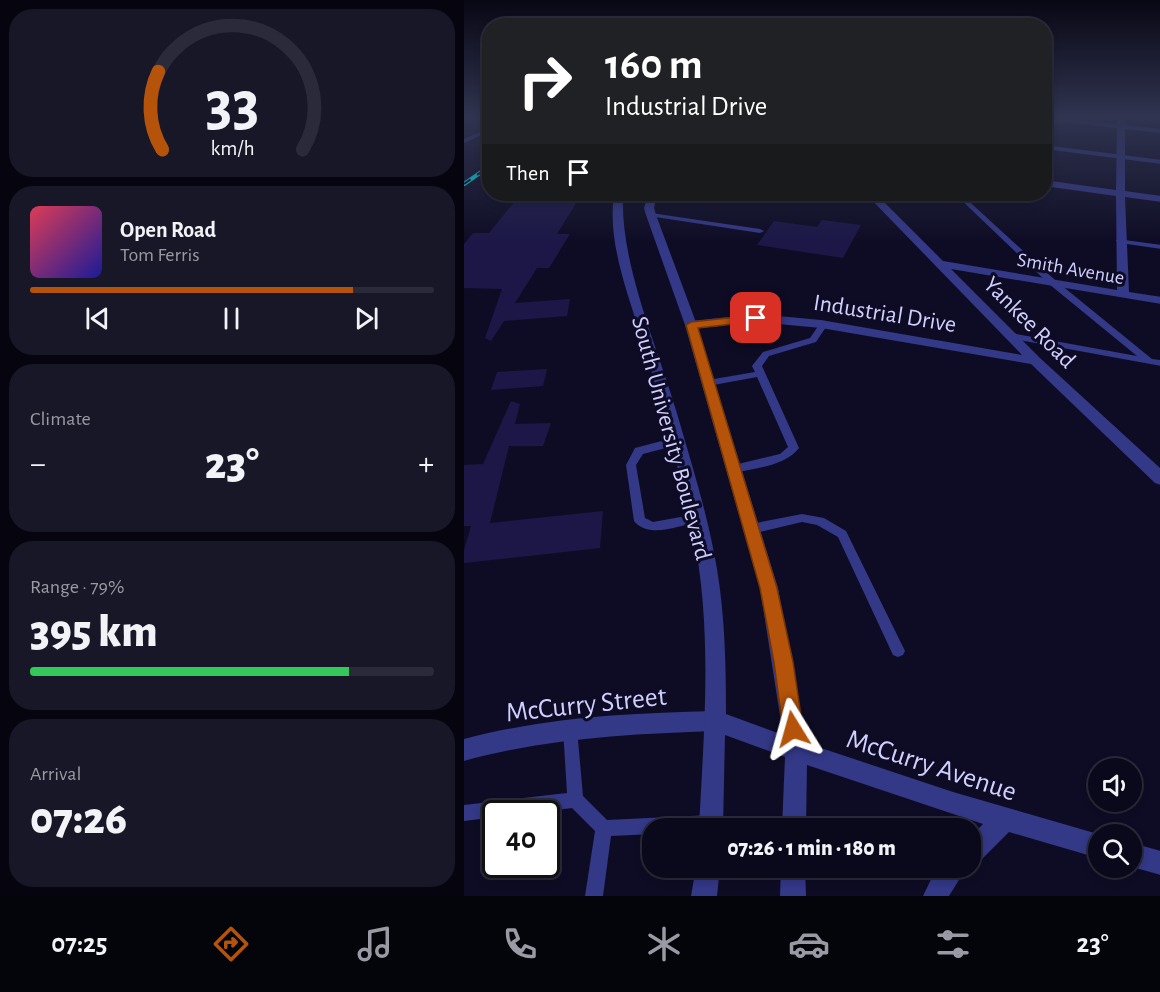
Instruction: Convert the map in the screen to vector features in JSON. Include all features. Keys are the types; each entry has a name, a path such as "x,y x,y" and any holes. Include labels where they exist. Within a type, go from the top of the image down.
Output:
{"street":[{"path":"1121,159 1120,241 1123,295"},
{"path":"1052,184 1160,199"},
{"name":"South University Boulevard","path":"618,201 618,228 629,278 677,441 697,518 709,580 717,672 711,818"},
{"name":"South University Boulevard","path":"650,201 651,215 691,325 768,588 784,662 796,751 794,818"},
{"name":"Yankee Road","path":"878,201 1035,361 1160,479"},
{"name":"Smith Avenue","path":"940,264 1160,302"},
{"name":"Industrial Drive","path":"691,325 756,318 824,324 1035,361"},
{"name":"McCurry Street","path":"464,750 500,739 603,724 715,721"},
{"name":"McCurry Avenue","path":"715,721 796,751 1005,820 1088,843"},
{"path":"981,843 1005,820"},
{"path":"1142,858 1160,863"},
{"path":"704,896 706,878"},
{"path":"793,878 793,896"},
{"path":"936,896 945,878"}],"lane":[{"path":"1135,159 1160,162"},
{"path":"965,201 1052,282 1149,361"},
{"path":"651,215 760,231"},
{"path":"1120,241 1160,247"},
{"path":"734,469 783,457 794,448 757,366 761,357 816,338 824,324"},
{"path":"1011,336 1160,363"},
{"path":"708,383 760,375"},
{"path":"677,441 639,451 631,465 640,521 652,527 697,518"},
{"path":"751,529 803,518 820,521 842,534 898,651"},
{"path":"570,729 575,800 604,828 642,827"},
{"path":"464,813 575,800"},
{"path":"594,896 604,828"}],"building":[{"path":"515,201 577,201 557,234 570,234 549,268 537,268 515,303 570,299 567,316 504,321 491,341 485,338 502,289 464,288 464,244 473,233 489,233"},
{"path":"822,220 861,225 843,258 757,245 774,221 817,227"},
{"path":"547,369 543,386 491,390 497,372"},
{"path":"511,401 520,404 515,424 551,423 543,446 509,446 490,523 603,511 600,548 464,563 464,550 471,526 464,526 464,465 483,464"}],"railway":[{"path":"464,184 482,172"}],"route":[{"path":"756,318 691,325 768,588 784,662 793,729"}]}
